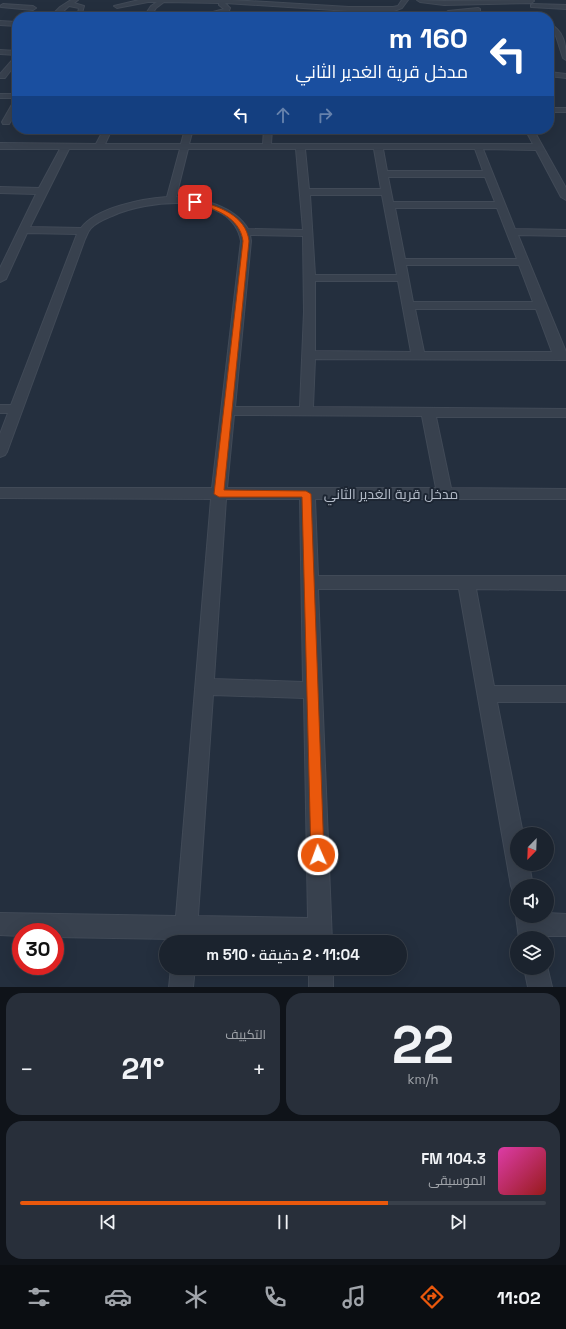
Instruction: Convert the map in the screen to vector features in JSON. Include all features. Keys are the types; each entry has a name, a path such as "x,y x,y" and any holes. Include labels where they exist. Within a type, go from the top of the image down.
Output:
{"street":[{"path":"11,0 5,2 2,8 33,8"},
{"path":"59,12 75,0"},
{"path":"117,6 148,0 224,1 257,3 277,2 301,6 396,11 404,0 396,0"},
{"path":"150,12 153,7 164,0"},
{"path":"420,0 444,3 566,7"},
{"path":"184,8 200,1"},
{"path":"224,1 221,4 227,8 226,12"},
{"path":"257,3 255,7 262,11"},
{"path":"68,4 82,7 80,12"},
{"path":"293,11 301,6"},
{"path":"460,12 485,10"},
{"path":"0,23 12,24"},
{"path":"554,30 559,34 557,42 566,58"},
{"path":"0,52 12,53"},
{"path":"4,76 12,65"},
{"path":"554,68 566,69"},
{"path":"554,73 566,69"},
{"path":"0,96 12,96"},
{"path":"3,122 12,110"},
{"path":"554,110 566,110"},
{"path":"100,146 106,134"},
{"path":"171,199 188,134"},
{"path":"267,147 268,134"},
{"path":"532,134 566,197"},
{"path":"0,146 539,147"},
{"path":"0,277 66,146"},
{"path":"300,147 306,192 308,233 310,355 306,412"},
{"path":"378,147 418,355"},
{"path":"310,355 563,356 523,262 478,147"},
{"path":"382,174 489,174"},
{"path":"554,175 566,175"},
{"path":"0,190 42,191"},
{"path":"306,192 386,192"},
{"path":"0,452 84,231 91,224 100,218 129,206 171,199 209,205 235,218 245,232 246,241 219,494 186,935 0,924"},
{"path":"389,205 501,205"},
{"path":"23,230 84,231"},
{"path":"245,232 308,233"},
{"path":"512,232 566,233"},
{"path":"400,262 523,262"},
{"path":"308,278 404,278"},
{"path":"409,305 541,306"},
{"path":"0,409 16,409"},
{"path":"229,411 566,413"},
{"path":"428,412 445,494"},
{"name":"مدخل قرية الغدير الثاني","path":"0,493 566,494"},
{"path":"306,494 320,935"},
{"path":"309,582 566,583"},
{"path":"466,582 488,694 511,827"},
{"path":"204,687 313,690"},
{"path":"488,694 566,694"},
{"path":"529,926 566,925"},
{"path":"181,987 182,975"},
{"path":"321,975 321,987"},
{"path":"537,975 540,987"}],"route":[{"path":"195,202 209,205 235,218 245,232 246,241 219,494 306,494 318,855"}]}
